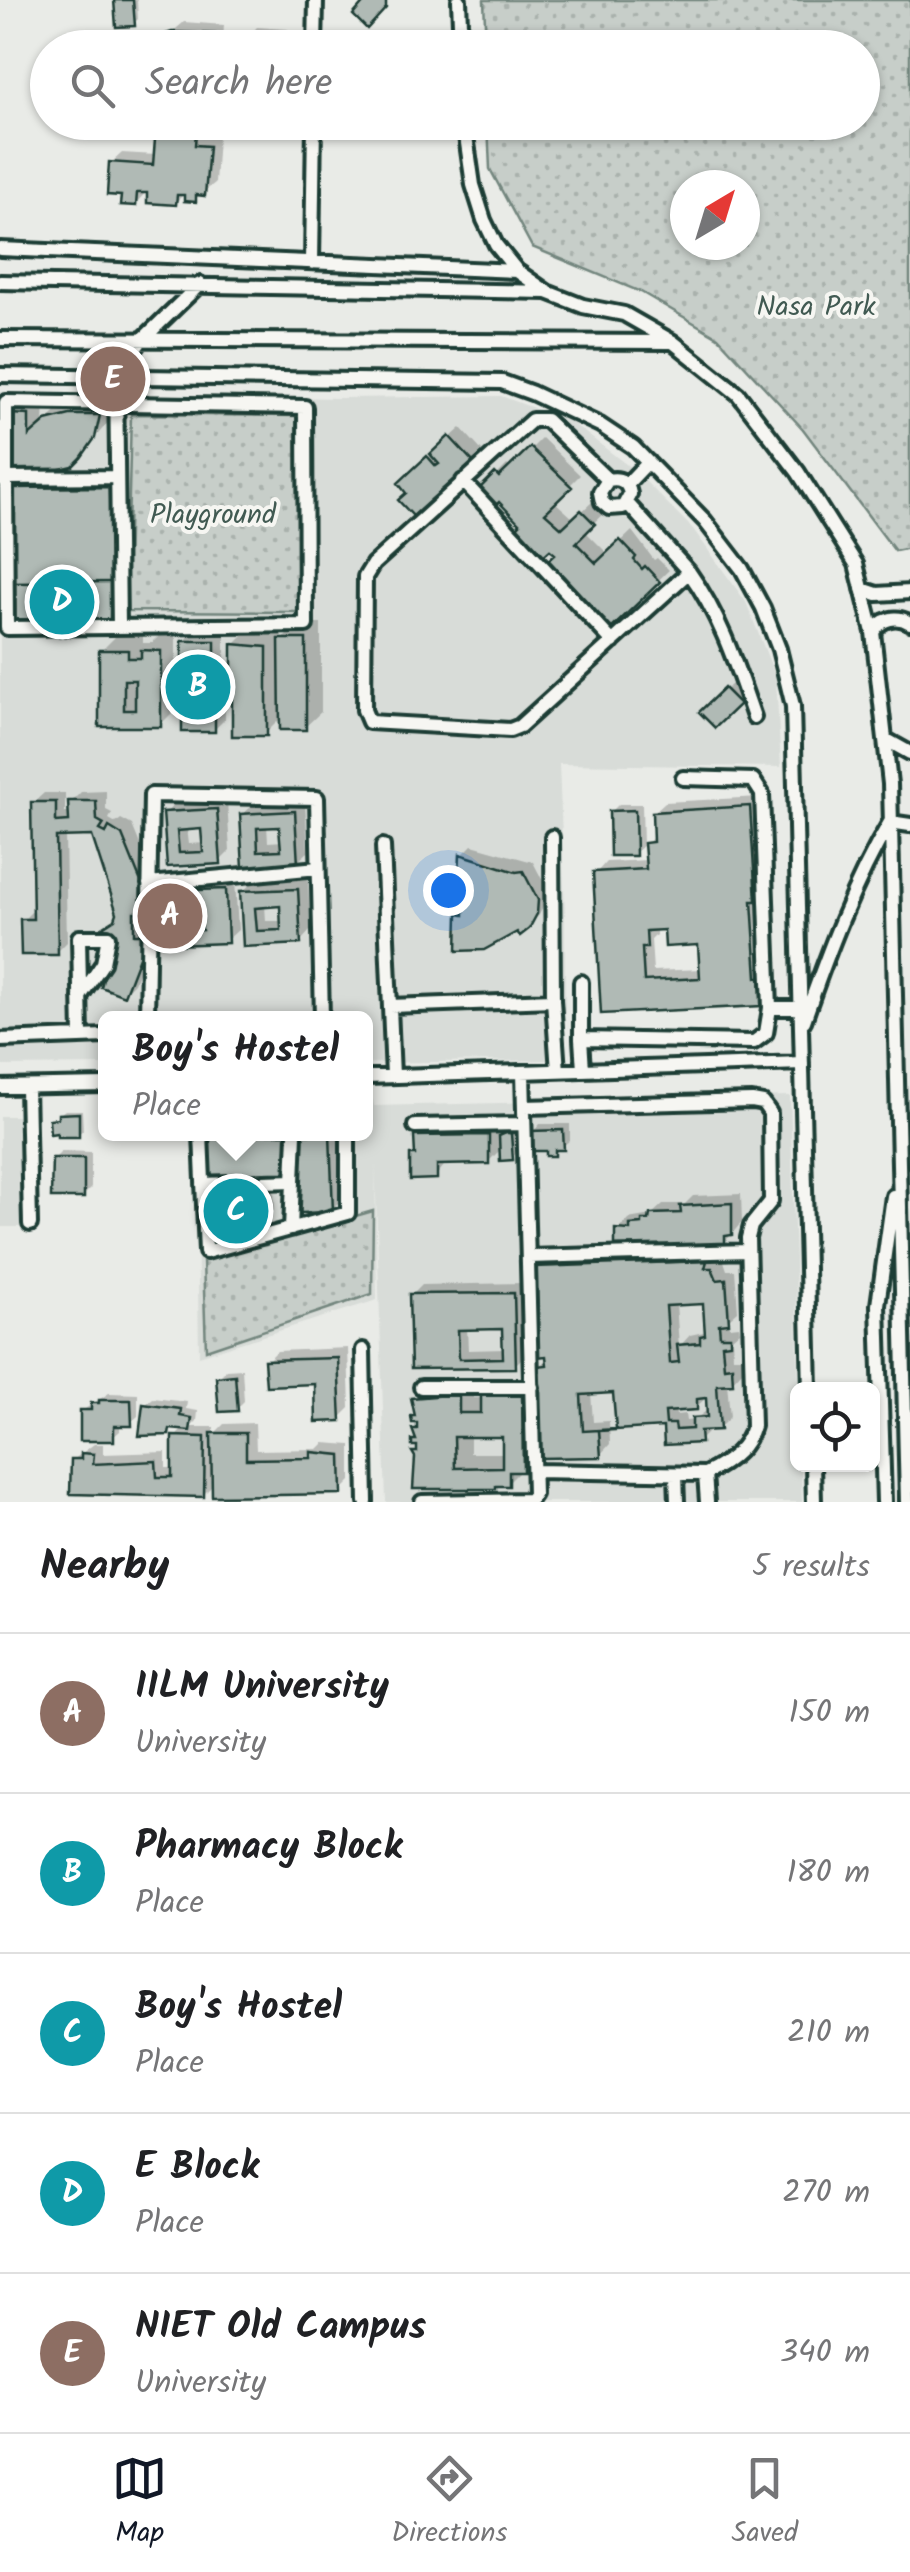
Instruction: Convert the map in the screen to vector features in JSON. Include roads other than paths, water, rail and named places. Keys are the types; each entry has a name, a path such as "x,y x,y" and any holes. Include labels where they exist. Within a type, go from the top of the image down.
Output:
{"street":[{"path":"316,0 316,30"},
{"path":"458,0 460,30"},
{"path":"312,263 314,140"},
{"path":"467,140 473,185 484,220 496,245 517,272 547,292 582,306 624,314 674,342 738,394 798,472 856,564 873,632 890,822 906,1502"},
{"path":"0,249 517,272"},
{"path":"0,282 547,292"},
{"path":"119,627 116,375 142,341 200,284"},
{"path":"0,339 674,342"},
{"path":"0,375 502,382 600,425 648,462 706,520 742,568 779,649 792,706 810,1382"},
{"path":"6,402 118,402 305,407 306,625 6,628 6,402"},
{"path":"608,480 552,425 538,418 522,426 373,564 365,577 364,710 369,722 510,730 520,726 689,572"},
{"path":"627,484 648,462"},
{"path":"6,478 117,477"},
{"path":"618,479 627,484 627,503 614,509 602,502 600,492 608,480 618,479"},
{"path":"463,481 613,642"},
{"path":"627,503 689,572 709,601 726,634 754,717"},
{"path":"862,588 877,594 910,592"},
{"path":"873,632 881,623 894,618 910,623"},
{"path":"885,740 910,753"},
{"path":"582,1039 754,1042 766,1032 770,1008 762,794 752,780 684,778"},
{"path":"147,1011 150,795 317,798 322,1011"},
{"path":"801,1028 837,928 890,822"},
{"path":"890,822 910,825"},
{"path":"552,837 553,1000 558,1071"},
{"path":"383,846 394,1076"},
{"path":"149,884 318,868"},
{"path":"80,997 104,963 108,938 79,937 80,997 81,1037"},
{"path":"581,982 583,1070"},
{"path":"390,1006 553,1000"},
{"path":"770,1008 801,1008"},
{"path":"0,1040 98,1036"},
{"path":"373,1076 802,1063"},
{"path":"422,1502 530,1500 534,1494 523,1072"},
{"path":"0,1087 98,1084"},
{"path":"26,1087 30,1224"},
{"path":"524,1106 762,1103 770,1113 772,1195 749,1230 753,1426 750,1436 736,1454 706,1474 535,1471"},
{"path":"414,1126 524,1124"},
{"path":"201,1141 206,1252 348,1213 348,1141"},
{"path":"290,1229 294,1141"},
{"path":"884,1502 878,1305 898,1154"},
{"path":"203,1184 292,1181"},
{"path":"528,1257 748,1251"},
{"path":"363,1350 366,1502"},
{"path":"422,1386 532,1387"},
{"path":"813,1472 814,1502"},
{"path":"676,1474 677,1502"},
{"path":"706,1474 707,1502"}],"place":[{"name":"NIET Old Campus","path":"113,379"},
{"name":"E Block","path":"62,602"},
{"name":"Pharmacy Block","path":"198,687"},
{"name":"IILM University","path":"170,916"},
{"name":"Boy's Hostel","path":"236,1211"}],"park label":[{"name":"Nasa Park","path":"816,305"},
{"name":"Playground","path":"213,513"}]}
